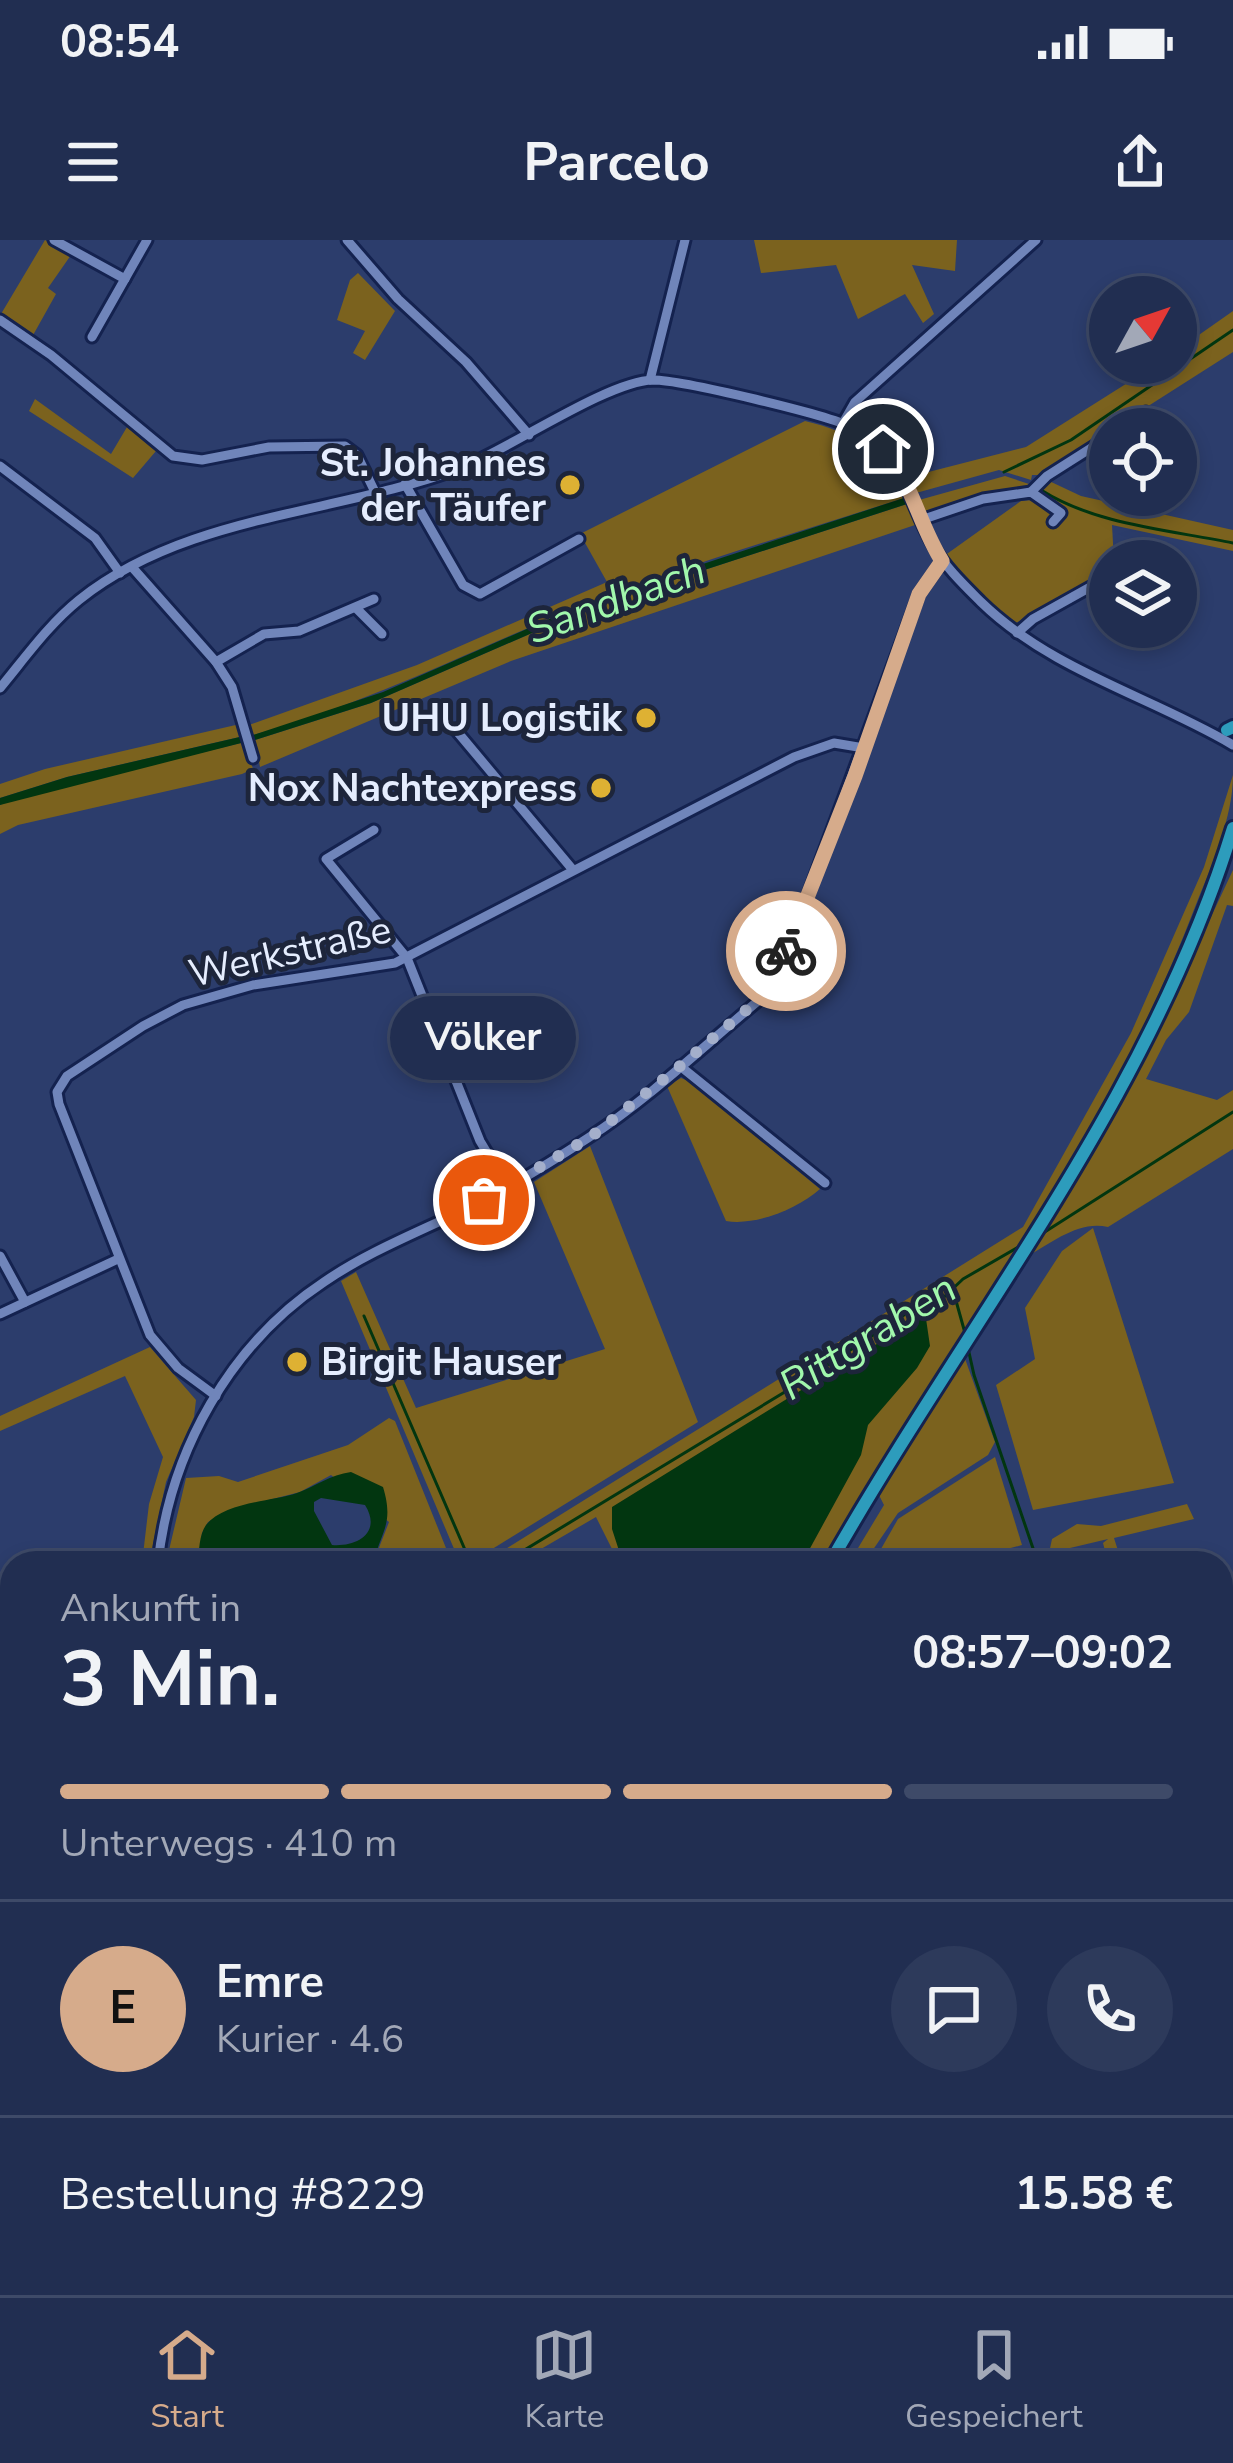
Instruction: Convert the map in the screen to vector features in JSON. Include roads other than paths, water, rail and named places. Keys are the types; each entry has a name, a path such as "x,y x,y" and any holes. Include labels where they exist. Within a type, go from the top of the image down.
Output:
{"main road":[{"path":"837,1551 1053,1208 1144,1045 1184,961 1233,828"}],"street":[{"path":"54,240 125,279"},
{"path":"92,337 147,240"},
{"path":"347,240 398,299 466,362 529,435"},
{"path":"650,380 686,240"},
{"path":"843,423 855,402 1036,240"},
{"path":"0,320 173,456 202,460 249,449 345,446 357,455 375,492"},
{"path":"0,688 60,617 132,567 248,523 464,466 626,386 650,380 843,423 883,449 909,490 942,561 1017,633 1085,673 1233,745"},
{"path":"919,516 1035,490 1089,451"},
{"path":"0,466 95,538 120,573"},
{"path":"405,484 463,585 480,594 579,539"},
{"path":"1035,490 1060,513 1053,522"},
{"path":"160,1551 170,1494 190,1440 245,1354 300,1298 377,1251 507,1186 592,1136 758,1000 774,980 919,594 942,561"},
{"path":"132,567 216,662 232,688 253,758"},
{"path":"1017,633 1089,588"},
{"path":"216,662 264,634 299,631 374,599"},
{"path":"356,608 382,634"},
{"path":"1197,724 1231,730"},
{"path":"455,730 573,870"},
{"name":"Werkstraße","path":"216,1396 178,1368 150,1335 59,1104 57,1092 67,1076 183,1005 253,985 395,963 816,748 834,743 864,748"},
{"path":"374,830 326,859 407,958 480,1141 507,1186"},
{"path":"680,1066 825,1183"},
{"path":"0,1256 26,1301"},
{"path":"0,1314 118,1259"}],"waterway":[{"path":"1004,472 1071,440 1233,330"},
{"name":"Sandbach","path":"1041,490 1109,519 1233,543"},
{"name":"Rittgraben","path":"1040,1235 1233,1112"},
{"name":"Rittgraben","path":"923,1305 944,1297 963,1279 1022,1245"},
{"path":"953,1290 965,1333"},
{"name":"Rittgraben","path":"523,1551 904,1315"},
{"path":"364,1316 466,1551"},
{"path":"968,1348 1034,1551"}],"place":[{"name":"St. Johannes der Täufer","path":"570,485"},
{"name":"UHU Logistik","path":"646,718"},
{"name":"Nox Nachtexpress","path":"601,788"},
{"name":"Völker","path":"484,1200"},
{"name":"Birgit Hauser","path":"297,1362"}]}
